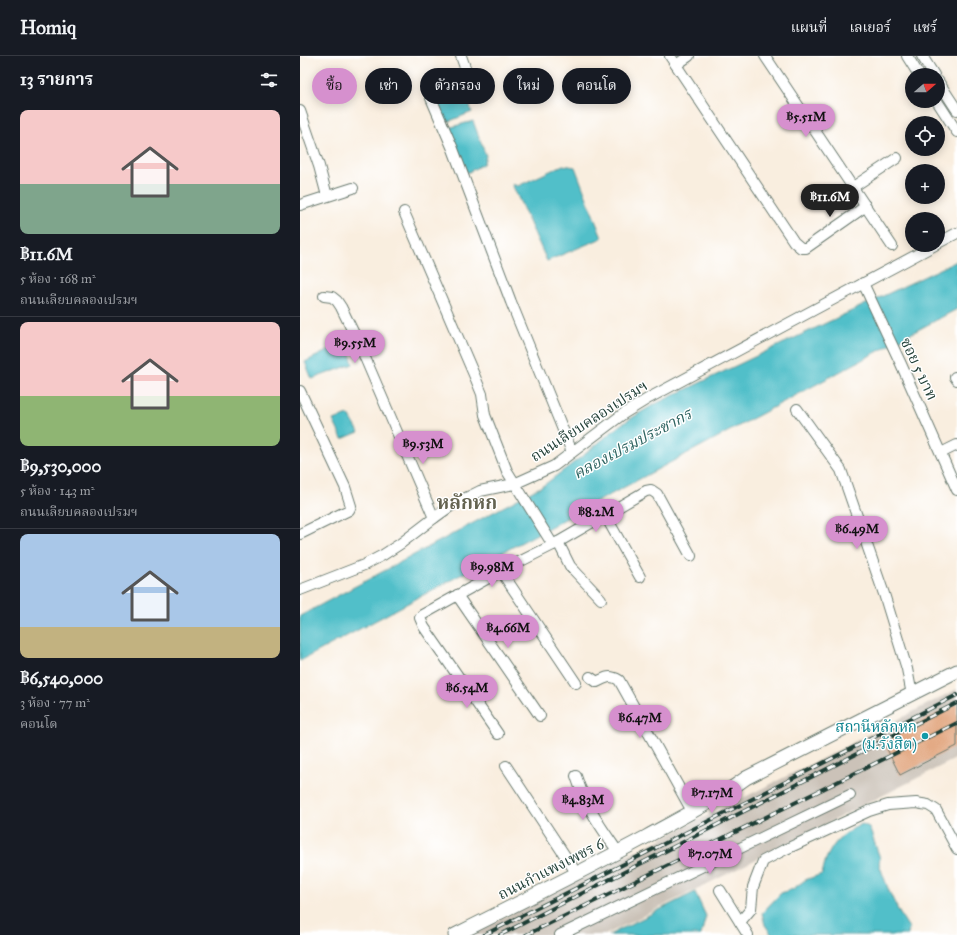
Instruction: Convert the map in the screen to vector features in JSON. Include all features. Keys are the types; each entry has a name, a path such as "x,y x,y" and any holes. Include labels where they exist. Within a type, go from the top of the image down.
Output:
{"main road":[{"name":"ถนนกำแพงเพชร 6","path":"455,935 618,852 732,788 746,778 957,671"}],"street":[{"path":"462,56 467,73 465,76 432,89 430,94 431,98 453,149 511,302 572,452"},
{"path":"670,56 794,242 801,248 806,248 866,206"},
{"path":"676,65 689,56"},
{"path":"765,56 892,246"},
{"path":"907,56 915,68"},
{"path":"922,56 930,68"},
{"path":"945,92 957,110"},
{"path":"942,108 957,132"},
{"path":"300,111 319,166 327,196"},
{"path":"853,187 897,158"},
{"path":"300,205 353,188"},
{"path":"404,212 482,394 484,415 507,471 570,566 601,599"},
{"path":"945,240 957,233"},
{"name":"ถนนเลียบคลองเปรมฯ","path":"301,585 364,565 400,544 456,503 480,491 518,488 554,466 623,414 649,398 762,339 922,252"},
{"name":"ซอย 5 บาท","path":"863,283 957,490"},
{"path":"324,296 332,297 337,300 342,307 434,518"},
{"path":"300,391 345,487 351,506 349,510 300,534"},
{"path":"798,409 841,470 896,631 907,669 912,695"},
{"path":"941,453 957,446"},
{"path":"498,734 420,621 422,615 646,491 651,490 657,494 691,556"},
{"path":"605,515 640,577"},
{"path":"501,571 576,683"},
{"path":"457,595 540,716"},
{"path":"590,677 597,682 606,677 612,676 619,680 692,811"},
{"path":"506,766 577,874"},
{"path":"576,776 582,795 590,812 618,852"},
{"path":"560,935 850,795"},
{"path":"740,922 751,908 753,887 763,861 869,810 888,805 916,803 928,805 936,810 957,849"},
{"path":"720,890 748,935"}],"shaded area":[{"path":"957,689 957,758 737,869 605,935 468,935 825,757"}],"water":[{"path":"437,104 469,104 472,112 445,123"},
{"path":"473,121 486,156 483,164 467,173 448,128"},
{"path":"563,165 575,167 602,238 547,261 512,184 518,186"},
{"name":"คลองเปรมประชากร","path":"957,261 957,309 300,661 300,616 544,485 620,425 653,405"},
{"path":"347,341 353,364 312,379 305,362"},
{"path":"349,415 359,432 342,439 333,420"},
{"path":"862,824 869,827 880,858 879,864 889,891 909,928 908,935 772,935 765,925 762,913 781,893 793,889 805,880 822,874 826,858 839,839"},
{"path":"695,892 706,916 701,935 609,935"}],"building":[{"name":"สถานีหลักหก (ม.รังสิต)","path":"957,704 957,746 900,775 883,741"}],"railway":[{"path":"484,935 957,695"},
{"path":"500,935 957,703"},
{"path":"526,935 957,723"}],"place":[{"name":"สถานีหลักหก (ม.รังสิต)","path":"925,736"}],"district":[{"name":"หลักหก","path":"467,502"}]}
